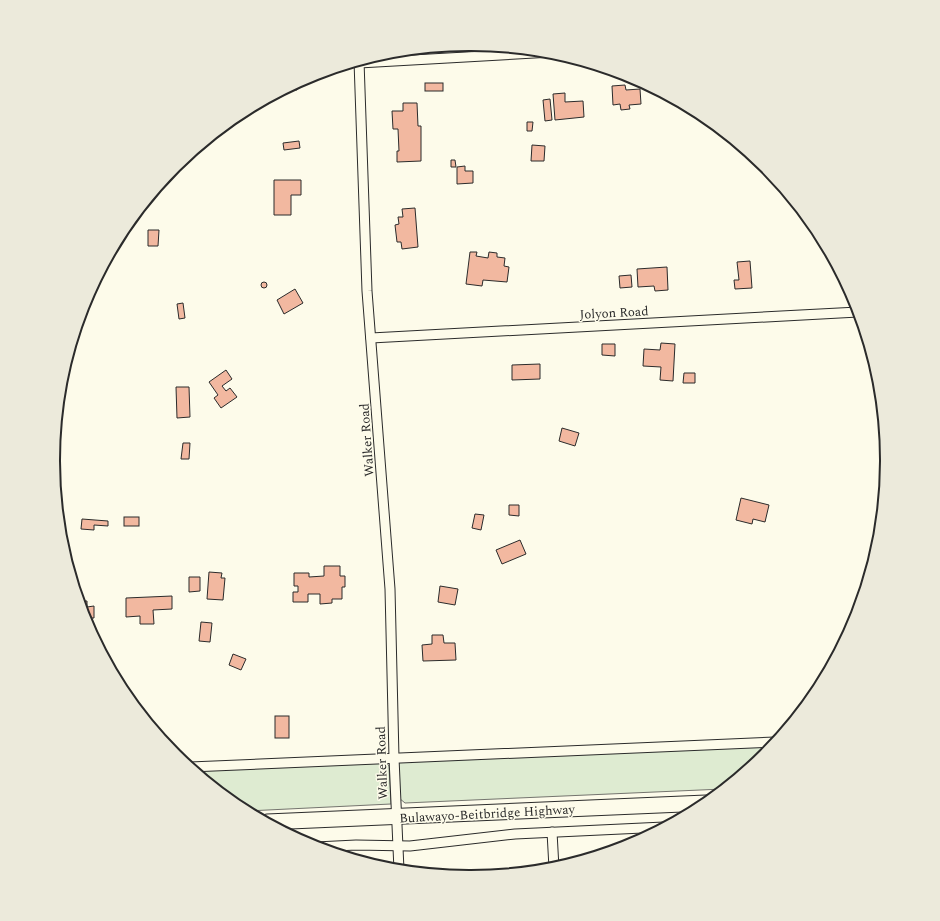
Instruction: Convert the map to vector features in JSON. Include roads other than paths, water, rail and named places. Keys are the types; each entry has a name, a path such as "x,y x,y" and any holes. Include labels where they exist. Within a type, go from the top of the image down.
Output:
{"highway":[{"name":"Bulawayo-Beitbridge Highway","path":"277,822 694,804"}],"street":[{"path":"382,61 514,54"},
{"name":"Walker Road","path":"359,67 362,193 371,338 390,589 394,758 399,863"},
{"name":"Jolyon Road","path":"371,338 851,312"},
{"path":"198,767 767,742"},
{"path":"335,847 422,845 515,834 652,828"},
{"path":"552,832 554,861"}]}
